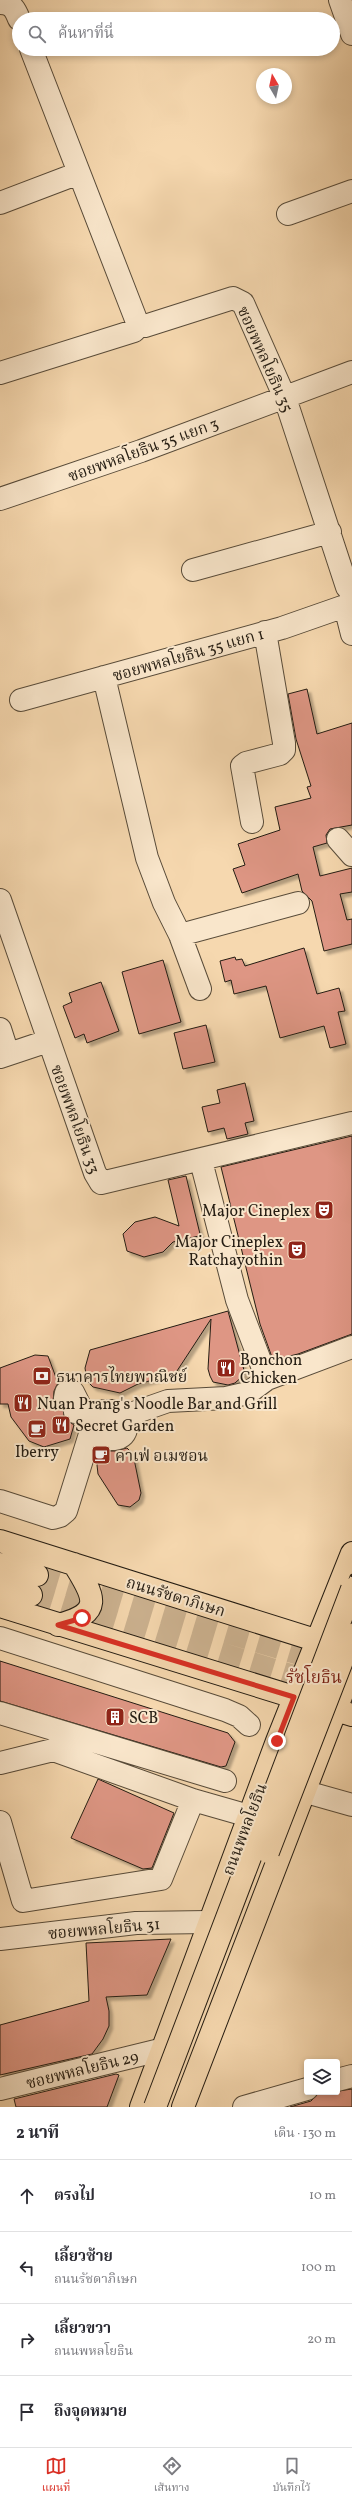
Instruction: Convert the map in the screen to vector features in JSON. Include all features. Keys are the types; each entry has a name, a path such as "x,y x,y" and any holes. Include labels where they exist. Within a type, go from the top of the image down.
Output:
{"main road":[{"name":"ถนนรัชดาภิเษก","path":"0,1541 352,1651"},
{"name":"ถนนพหลโยธิน","path":"141,2107 164,2048 208,1922 294,1697 352,1553"},
{"path":"0,1564 34,1585 0,1586"},
{"path":"58,1625 82,1618 90,1608 91,1593 74,1564"},
{"name":"ถนนพหลโยธิน","path":"155,2107 352,1589"},
{"path":"0,1606 344,1712"},
{"name":"ถนนพหลโยธิน","path":"170,2107 352,1635"},
{"path":"182,2107 303,1799 344,1712 352,1668"},
{"path":"259,1790 269,1787 277,1788 290,1796 303,1799"}],"street":[{"path":"340,0 352,34"},
{"path":"34,56 131,310 140,325"},
{"path":"0,203 79,173"},
{"path":"288,214 352,191"},
{"name":"ซอยพหลโยธิน 35","path":"0,373 134,331 140,325 145,326 233,298 240,300 246,308 285,398 330,532 350,600 352,634"},
{"name":"ซอยพหลโยธิน 35 แยก 3","path":"0,499 141,451 352,372"},
{"path":"193,570 330,532"},
{"name":"ซอยพหลโยธิน 35 แยก 1","path":"21,700 265,632 350,600"},
{"path":"252,822 242,766 246,763 280,754 284,750 265,632"},
{"path":"104,677 147,858 164,902 180,935 200,989"},
{"path":"338,839 352,855"},
{"name":"ซอยพหลโยธิน 33","path":"0,900 95,1174 101,1183 201,1161 352,1123"},
{"path":"180,935 298,903"},
{"path":"0,1029 4,1056 48,1041"},
{"path":"201,1161 237,1300 267,1378"},
{"path":"0,1501 53,1518 60,1516 66,1511 80,1416 108,1439 118,1438 126,1430 127,1424 125,1416 168,1401 226,1398 248,1392 267,1378 352,1347"},
{"path":"0,1638 225,1710 239,1716 249,1725"},
{"path":"0,1713 225,1781"},
{"path":"0,1763 53,1750 193,1800 249,1816"},
{"path":"303,1799 352,1805"},
{"path":"0,1822 23,1901 161,1879 193,1800"},
{"name":"ซอยพหลโยธิน 31","path":"0,1938 136,1923 208,1922"},
{"name":"ซอยพหลโยธิน 29","path":"0,2089 164,2048"},
{"path":"340,2079 352,2076"},
{"path":"244,2107 304,2090"}],"building":[{"path":"307,689 317,734 352,723 352,825 330,829 326,835 327,843 313,847 320,876 352,868 352,892 340,894 347,920 352,919 352,944 324,951 312,901 302,891 298,874 242,893 233,869 245,865 238,844 280,830 275,807 311,798 307,787 311,786 296,739 288,694"},
{"path":"304,948 317,994 339,988 345,1011 338,1012 346,1044 330,1048 324,1026 280,1038 266,986 234,994 231,980 225,982 220,961 235,957 236,960 242,959 245,966"},
{"path":"163,960 181,1022 139,1034 122,972"},
{"path":"101,982 119,1031 87,1043 84,1034 75,1038 63,1006 72,1002 69,993"},
{"path":"206,1025 215,1062 183,1069 174,1033"},
{"path":"245,1083 254,1121 245,1123 248,1134 227,1139 224,1128 208,1132 202,1107 220,1103 217,1090"},
{"name":"Major Cineplex Ratchayothin","path":"352,1136 352,1334 298,1354 273,1360 260,1324 221,1167"},
{"path":"186,1176 200,1234 203,1235 173,1242 163,1252 144,1257 127,1251 123,1234 135,1222 155,1217 179,1226 168,1180"},
{"path":"228,1311 245,1374 235,1383 228,1385 213,1382 210,1376 208,1369 211,1319 175,1374 138,1384 120,1393 93,1387 87,1381 85,1368 90,1350"},
{"path":"35,1355 48,1356 58,1383 54,1391 53,1402 63,1410 65,1419 74,1425 70,1439 44,1447 29,1441 11,1417 8,1404 0,1404 0,1368"},
{"path":"127,1448 133,1454 141,1493 139,1500 130,1507 118,1505 98,1474 97,1465 100,1454 104,1451 115,1451"},
{"name":"SCB","path":"0,1661 228,1733 235,1742 226,1766 221,1767 0,1701"},
{"path":"98,1779 174,1813 152,1868 143,1869 71,1838"},
{"path":"171,1939 147,1995 106,1997 109,2011 109,2026 103,2039 92,2054 0,2075 0,2025 89,2001 86,1943"},
{"path":"116,2074 119,2075 107,2107 16,2107 14,2099"},
{"path":"352,2089 352,2107 290,2107 311,2101 317,2095 340,2095 340,2091"}],"tunnel":[{"path":"37,1575 329,1663"},
{"path":"31,1595 320,1684"}],"railway":[{"path":"150,2107 352,1576"},
{"path":"161,2107 352,1605"}],"place":[{"name":"Major Cineplex","path":"324,1210"},
{"name":"Major Cineplex Ratchayothin","path":"297,1250"},
{"name":"Bonchon Chicken","path":"226,1368"},
{"name":"ธนาคารไทยพาณิชย์","path":"42,1376"},
{"name":"Nuan Prang's Noodle Bar and Grill","path":"23,1403"},
{"name":"Secret Garden","path":"61,1425"},
{"name":"Iberry","path":"37,1429"},
{"name":"คาเฟ่ อเมซอน","path":"101,1455"},
{"name":"SCB","path":"115,1717"}],"district":[{"name":"รัชโยธิน","path":"314,1677"}],"route":[{"path":"82,1618 58,1625 294,1697 277,1741"}]}
